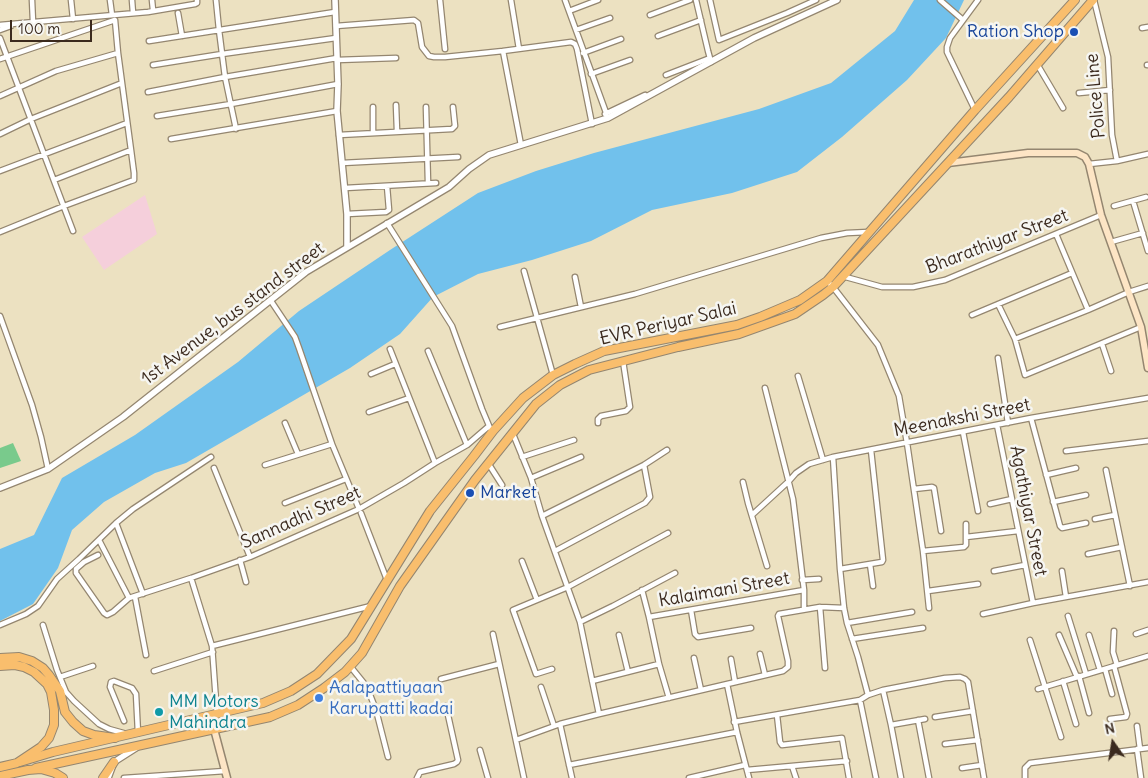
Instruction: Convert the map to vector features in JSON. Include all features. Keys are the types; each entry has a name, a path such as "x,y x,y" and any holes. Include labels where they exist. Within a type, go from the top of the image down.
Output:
{"main road":[{"name":"EVR Periyar Salai","path":"0,767 53,752 270,700 291,691 317,674 351,639 430,511 474,456 491,428 523,398 552,375 604,352 737,325 800,300 826,281 975,110 1075,0"},
{"name":"EVR Periyar Salai","path":"0,776 270,717 298,704 324,688 345,672 362,653 400,586 488,463 536,404 560,385 589,370 678,347 739,334 795,314 823,296 1009,97 1093,0"},
{"path":"996,87 1009,97"},
{"path":"948,163 1063,152 1077,153 1085,157 1089,164 1101,215 1141,327 1148,368"},
{"path":"711,330 714,340"},
{"path":"395,567 408,576"},
{"path":"0,658 19,657 32,661 43,668 60,691 65,712 73,722 83,731 94,735 115,738"},
{"path":"0,666 15,665 34,672 47,684 51,692 54,725 48,738 41,748 17,763"},
{"path":"214,729 226,775"},
{"path":"103,778 114,762"},
{"path":"28,770 41,769 55,773 63,778"}],"street":[{"path":"32,0 33,22"},
{"path":"71,0 73,19"},
{"path":"110,0 112,15"},
{"path":"132,0 133,13"},
{"path":"152,0 153,10"},
{"path":"175,0 176,7"},
{"path":"0,25 133,13 195,4 198,0"},
{"path":"216,0 225,77 236,128"},
{"path":"335,0 337,111 348,214 348,247"},
{"path":"440,0 445,48"},
{"path":"510,0 519,49"},
{"path":"565,0 606,116 645,95"},
{"path":"569,11 598,0"},
{"path":"650,15 690,0"},
{"path":"666,75 711,60 696,0"},
{"path":"710,0 719,40 816,0"},
{"name":"1st Avenue, bus stand street","path":"0,488 48,469 123,417 306,272 449,187 469,169 489,155 592,124 754,38 837,0"},
{"path":"940,0 963,20"},
{"path":"975,110 946,47 950,38 978,0"},
{"name":"Police Line","path":"1093,0 1108,57 1112,135 1117,161"},
{"path":"149,40 335,12"},
{"path":"178,13 182,36"},
{"path":"576,30 610,18"},
{"path":"0,59 115,20 134,180 0,232"},
{"path":"336,26 414,20 418,23 422,47 429,56 445,57 571,42 575,44 577,49 592,124"},
{"path":"658,36 701,20"},
{"path":"0,30 11,26"},
{"path":"1142,28 1148,27"},
{"path":"0,38 73,231"},
{"path":"153,65 336,38"},
{"path":"583,53 621,39"},
{"path":"503,51 522,145"},
{"path":"0,96 56,71 118,53"},
{"path":"148,92 225,77 337,59 396,58"},
{"path":"591,74 630,60"},
{"path":"1037,64 1063,108"},
{"path":"0,134 31,119 122,84"},
{"path":"157,116 338,84"},
{"path":"1079,93 1110,90"},
{"path":"396,104 397,131"},
{"path":"426,106 428,183"},
{"path":"373,107 373,133"},
{"path":"339,135 452,129 455,126 453,107"},
{"path":"171,139 337,111"},
{"path":"0,171 127,123"},
{"path":"54,180 131,150"},
{"path":"1089,164 1117,161 1148,154"},
{"path":"342,163 458,157"},
{"path":"345,188 436,183"},
{"path":"348,214 386,212 389,210 387,186"},
{"path":"1114,206 1146,197"},
{"path":"1133,201 1148,251"},
{"name":"Bharathiyar Street","path":"842,276 882,287 913,287 945,280 1101,215"},
{"path":"387,223 452,326 491,428"},
{"path":"500,327 635,294 821,238 847,233 868,232"},
{"path":"1111,242 1143,233"},
{"path":"1056,234 1088,310"},
{"path":"524,271 552,375"},
{"path":"972,315 1072,273"},
{"path":"575,278 581,306"},
{"path":"826,281 833,287 878,346 899,396 923,551 929,608"},
{"path":"1015,339 1148,286"},
{"path":"271,301 299,348 332,444 387,580"},
{"path":"998,304 1015,339 1025,375 1141,327"},
{"path":"0,316 32,405 48,469"},
{"path":"1102,344 1111,371"},
{"path":"390,349 434,463"},
{"path":"428,351 467,445"},
{"path":"998,358 1008,423"},
{"path":"598,423 598,419 601,416 626,411 630,407 623,361"},
{"path":"372,374 396,364"},
{"path":"798,376 823,460"},
{"path":"765,388 793,499 804,590 804,609"},
{"path":"369,412 409,398"},
{"name":"Meenakshi Street","path":"752,514 796,473 809,464 833,457 1031,418 1148,398"},
{"path":"1031,418 1061,528 1086,523"},
{"path":"285,423 298,454"},
{"name":"Agathiyar Street","path":"997,425 1033,603"},
{"name":"Sannadhi Street","path":"98,555 84,562 76,569 76,573 104,613 107,614 113,612 132,598 250,557 360,511 434,463 467,445 491,428"},
{"path":"963,432 978,511"},
{"path":"512,433 531,478 542,516 580,622 598,714"},
{"path":"522,457 574,440"},
{"path":"1066,451 1148,441"},
{"path":"265,466 332,444"},
{"path":"542,516 644,465 667,450"},
{"path":"840,569 883,561 870,450"},
{"path":"0,625 26,614 38,606 57,579 116,523 212,457"},
{"path":"531,478 581,457"},
{"path":"833,457 844,608 868,695"},
{"path":"488,463 502,484"},
{"path":"555,551 645,503 650,497 644,465"},
{"path":"214,468 250,557"},
{"path":"1046,474 1076,468"},
{"path":"1106,470 1130,586"},
{"path":"285,503 346,479"},
{"path":"743,482 768,566"},
{"path":"914,489 934,488 940,531"},
{"path":"1054,505 1086,495"},
{"path":"990,504 1012,499"},
{"path":"1095,519 1115,515"},
{"path":"116,523 143,594"},
{"path":"923,551 966,546 966,524"},
{"path":"966,537 1018,530"},
{"path":"552,669 536,674 513,610 568,587 668,533"},
{"path":"99,540 132,598 146,655"},
{"path":"1088,554 1122,547"},
{"path":"240,560 246,582"},
{"path":"522,561 536,600"},
{"path":"870,564 873,586"},
{"path":"994,571 1025,565"},
{"path":"1062,571 1066,597"},
{"path":"580,622 676,573"},
{"path":"191,578 212,646 217,714"},
{"path":"802,580 819,579"},
{"path":"983,614 1148,582"},
{"path":"928,591 978,584"},
{"path":"642,590 669,698"},
{"name":"Kalaimani Street","path":"649,617 804,590"},
{"path":"212,646 372,605"},
{"path":"516,740 560,724 598,714 783,671 788,666 779,615 820,607 844,608"},
{"path":"820,607 826,668"},
{"path":"691,610 698,637 751,628"},
{"path":"847,624 912,612"},
{"path":"1068,616 1086,674"},
{"path":"43,625 66,692 99,724 109,729 134,734 136,694 132,688 114,681 111,682 110,687 124,721"},
{"path":"852,639 923,628"},
{"path":"1110,719 1126,717 1127,714 1115,666 1113,652 1114,630"},
{"path":"1136,634 1148,630"},
{"path":"493,634 524,778"},
{"path":"619,635 628,672"},
{"path":"1059,635 1078,676 1089,713"},
{"path":"1089,635 1112,694"},
{"path":"1030,640 1061,737"},
{"path":"154,671 213,652"},
{"path":"760,654 765,675"},
{"path":"1038,689 1148,656"},
{"path":"694,658 701,690"},
{"path":"731,659 735,682"},
{"path":"441,679 499,664"},
{"path":"592,681 659,664"},
{"path":"60,677 93,666"},
{"path":"350,666 367,687 376,710 388,757"},
{"path":"734,722 860,700 883,690 960,676 968,682 984,778"},
{"path":"1063,681 1076,724"},
{"path":"727,684 736,732 749,778"},
{"path":"541,687 554,726"},
{"path":"883,690 892,725 900,778"},
{"path":"860,700 876,778"},
{"path":"418,778 420,772 457,762 458,760 446,706"},
{"path":"935,718 973,711"},
{"path":"776,715 782,745 842,738 849,778"},
{"path":"892,725 925,719"},
{"path":"918,720 928,778"},
{"path":"560,724 572,778"},
{"path":"1137,726 1141,778"},
{"path":"569,765 736,732"},
{"path":"946,744 978,740"},
{"path":"108,778 114,762 137,747"},
{"path":"1025,778 1025,768 1030,763 1148,748"},
{"path":"480,750 488,778"},
{"path":"689,778 746,768 847,761"},
{"path":"962,768 982,765"},
{"path":"792,766 796,778"},
{"path":"124,778 226,775"}],"shaded area":[{"path":"145,195 157,234 104,270 82,237"}],"green space":[{"path":"13,443 21,461 0,468 0,448"}],"water":[{"path":"914,0 964,0 946,38 907,80 842,137 797,172 732,193 652,210 591,241 532,260 478,274 433,297 400,334 350,368 186,463 155,473 104,502 72,530 58,568 33,604 0,621 0,549 34,535 62,478 135,435 238,362 299,311 478,193 536,171 594,153 759,109 831,83 895,31"}],"place":[{"name":"Ration Shop","path":"1074,32"},
{"name":"Market","path":"470,493"},
{"name":"Aalapattiyaan Karupatti kadai","path":"319,698"},
{"name":"MM Motors Mahindra","path":"159,712"}]}
